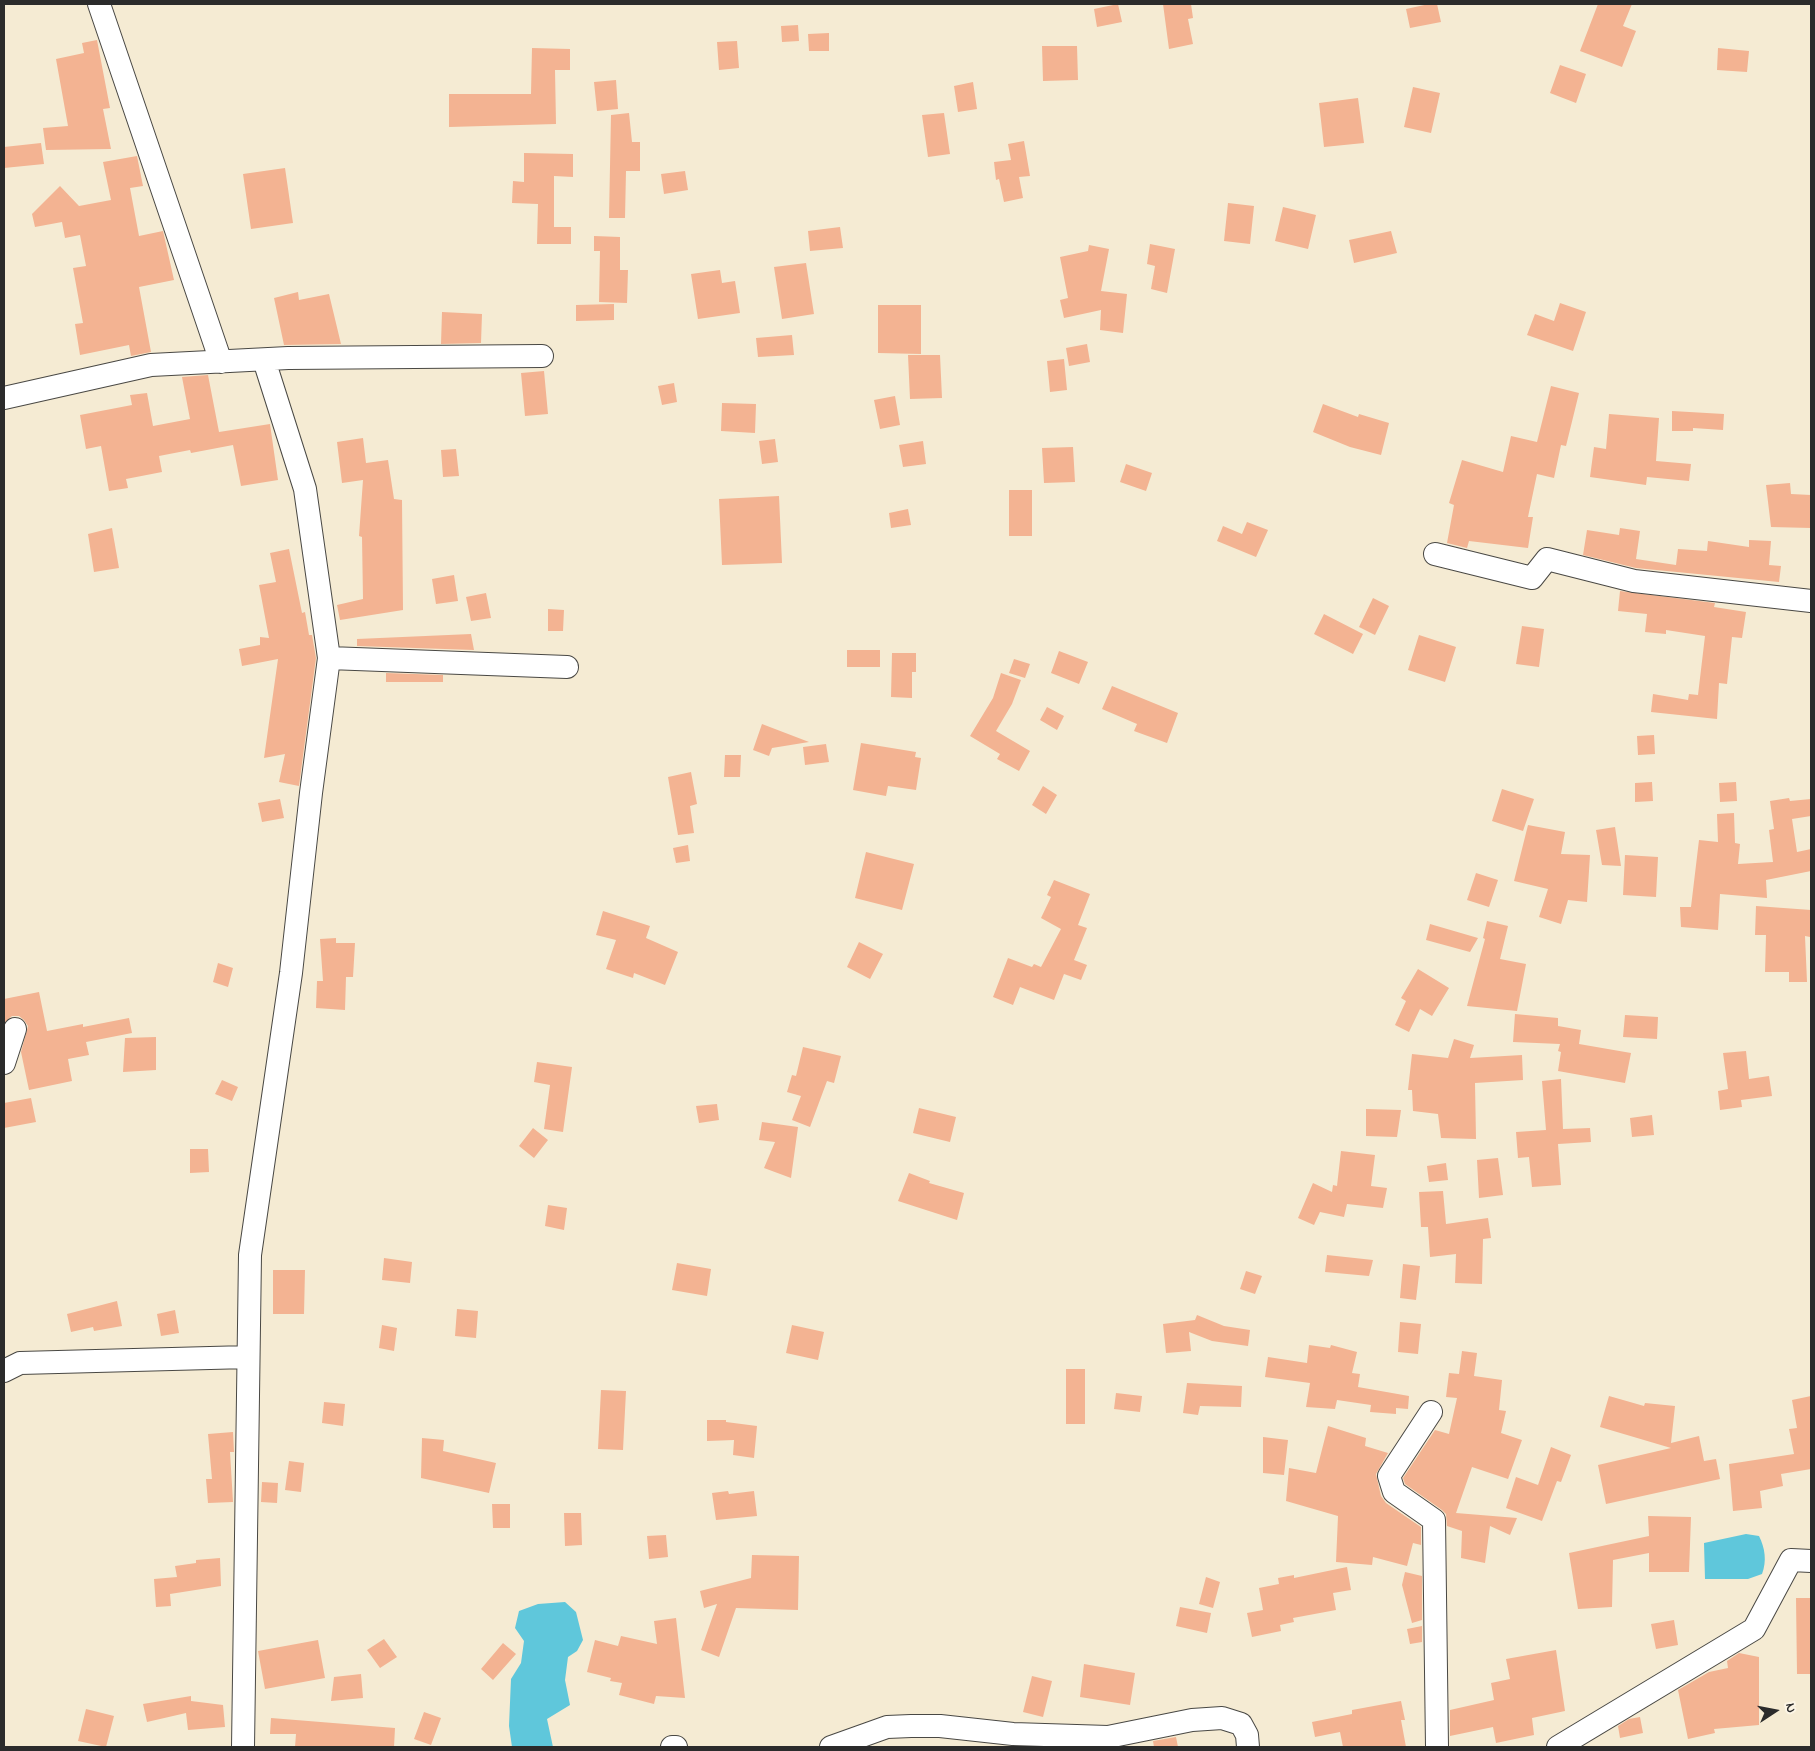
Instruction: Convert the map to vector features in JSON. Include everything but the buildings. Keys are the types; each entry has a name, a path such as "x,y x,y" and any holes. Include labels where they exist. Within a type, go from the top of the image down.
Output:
{"street":[{"path":"99,4 221,362"},
{"path":"4,398 151,365 264,360 542,356"},
{"path":"243,1747 250,1255 291,973 311,793 329,658 305,489 264,360"},
{"path":"1434,554 1532,578 1547,559 1634,581 1811,600"},
{"path":"329,658 567,667"},
{"path":"4,1063 15,1029"},
{"path":"4,1371 20,1363 248,1357"},
{"path":"1431,1412 1389,1476 1394,1492 1434,1520 1437,1747"},
{"path":"1558,1747 1754,1628 1791,1560 1811,1561"},
{"path":"831,1747 887,1728 940,1726 1013,1734 1108,1737 1192,1720 1222,1718 1240,1724 1247,1736 1248,1747"}],"water":[{"path":"1746,1534 1759,1536 1761,1541 1765,1559 1762,1574 1748,1579 1705,1579 1704,1543"},
{"path":"565,1602 576,1612 583,1640 577,1651 568,1657 565,1680 570,1705 547,1719 553,1747 512,1747 509,1726 511,1679 521,1663 524,1641 515,1628 519,1611 538,1604"}]}
